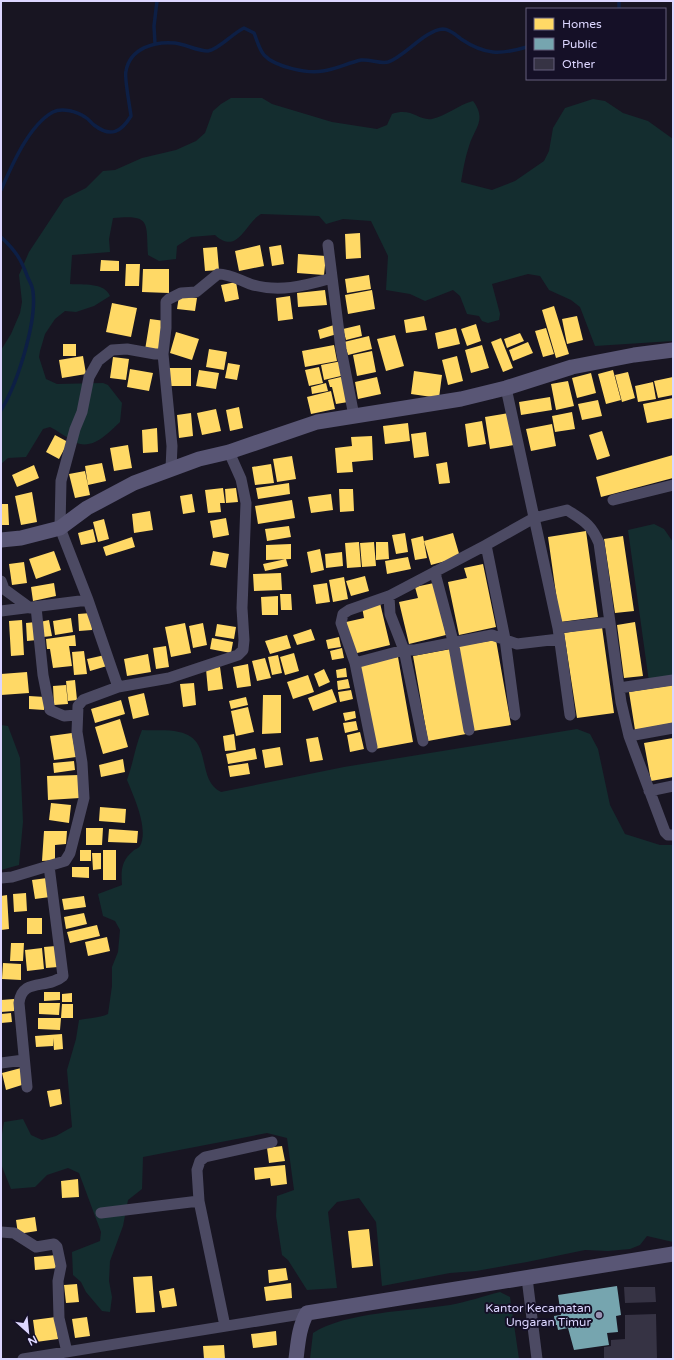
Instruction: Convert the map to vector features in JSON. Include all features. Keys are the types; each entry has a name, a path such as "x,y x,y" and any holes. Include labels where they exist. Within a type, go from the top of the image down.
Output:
{"street":[{"path":"328,245 341,349 354,416"},
{"path":"171,469 172,446 163,354 166,328 166,302 174,295 196,292 214,275 222,274 251,284 284,289 332,278"},
{"path":"118,687 88,600 60,528 61,486 64,466 82,412 89,377 98,361 112,350 127,349 163,354"},
{"path":"1,540 21,538 60,528 87,508 134,483 199,459 229,452 317,422 461,399 506,388 572,367 634,355 673,350"},
{"path":"506,388 558,628 570,715"},
{"path":"1,878 12,877 65,861 70,854 84,798 82,763 76,715 78,706 83,700 118,687 169,678 238,655 243,650 246,504 241,479 229,452"},
{"path":"613,500 673,487"},
{"path":"372,747 354,663 341,623 343,614 349,610 389,596 534,518 567,510 586,521 593,529 599,543 619,688 629,736 665,832 673,835"},
{"path":"486,545 505,639 515,716"},
{"path":"436,571 436,577 453,641 469,730"},
{"path":"1,581 4,589 33,607 43,675 50,710 64,716 76,715"},
{"path":"389,596 390,614 404,650 423,741"},
{"path":"1,611 88,600"},
{"path":"558,628 609,622"},
{"path":"354,663 404,650 414,650 453,641 492,635 517,644 560,639"},
{"path":"619,688 673,680"},
{"path":"629,736 673,728"},
{"path":"649,791 673,786"},
{"path":"27,1087 19,1003 20,994 26,988 56,981 63,976 48,866"},
{"path":"1,1063 24,1060"},
{"path":"225,1326 199,1201 197,1170 200,1161 205,1157 272,1142"},
{"path":"101,1213 199,1201"},
{"path":"1,1232 14,1233 36,1247 54,1244 57,1247 61,1266 58,1282 62,1355"},
{"path":"23,1359 62,1355 225,1326 673,1254"},
{"path":"527,1278 537,1359"},
{"path":"296,1359 302,1321 307,1313"}],"green space":[{"path":"231,98 262,98 272,104 332,122 377,129 387,125 392,114 405,112 423,118 432,119 473,101 479,113 479,119 471,139 461,182 492,190 515,181 544,161 549,151 553,128 565,108 593,99 605,101 623,113 648,121 673,139 673,341 595,346 580,307 571,300 549,290 540,276 528,274 492,284 500,314 499,320 488,323 482,321 479,316 467,314 460,296 453,290 425,301 410,294 386,290 388,256 371,221 343,219 326,224 319,216 261,214 255,218 241,236 235,240 230,242 215,235 191,237 177,246 176,259 159,261 148,255 146,228 140,219 125,217 113,218 109,239 110,252 72,255 70,284 98,286 103,288 110,296 94,306 76,312 65,311 55,319 45,334 39,357 46,379 57,384 103,383 108,385 122,403 120,422 100,440 88,444 74,442 50,427 43,429 26,457 8,458 1,464 1,350 11,334 20,313 22,302 19,275 29,252 64,199 86,188 103,171 115,170 142,158 176,150 196,141 205,133 213,111"},
{"path":"654,524 664,529 673,542 673,677 649,682 628,530"},
{"path":"1,725 8,726 20,758 23,822 19,865 1,870"},
{"path":"577,729 590,734 598,749 610,805 625,834 660,845 673,845 673,1242 647,1236 640,1245 630,1249 608,1251 585,1250 527,1262 476,1271 450,1273 382,1286 376,1222 359,1198 337,1202 328,1212 337,1288 307,1290 288,1260 282,1255 276,1216 277,1196 294,1190 287,1138 267,1133 143,1157 142,1189 128,1200 123,1226 110,1261 109,1281 112,1297 110,1312 102,1311 86,1292 81,1282 73,1275 72,1252 100,1241 101,1232 79,1173 68,1168 47,1175 35,1187 11,1189 1,1164 2,1134 4,1122 23,1119 31,1135 42,1140 56,1136 72,1127 67,1070 76,1039 79,1020 108,1014 112,986 112,967 118,952 120,930 115,921 103,916 98,894 122,885 122,871 124,862 134,850 140,846 142,839 143,831 140,813 127,780 142,730 174,731 190,736 197,742 201,751 208,778 213,786 221,792 344,767"},
{"path":"500,1292 510,1297 519,1359 310,1359 313,1333 326,1326 360,1316 450,1305"}],"building: Homes":[{"path":"360,233 361,258 346,259 345,234"},
{"path":"260,245 264,266 239,271 235,251"},
{"path":"281,245 284,264 272,266 269,247"},
{"path":"217,247 219,270 205,271 203,248"},
{"path":"298,254 326,256 324,275 297,273"},
{"path":"101,260 119,261 119,271 100,271"},
{"path":"126,264 140,264 139,286 125,286"},
{"path":"143,269 169,269 169,293 142,292"},
{"path":"369,275 371,289 347,293 345,279"},
{"path":"236,282 239,299 225,302 221,285"},
{"path":"325,290 327,305 298,307 297,293"},
{"path":"372,290 375,309 348,314 345,295"},
{"path":"179,296 197,298 195,311 177,309"},
{"path":"290,296 293,319 278,321 276,298"},
{"path":"112,303 137,308 131,337 106,332"},
{"path":"554,306 569,354 556,358 542,310"},
{"path":"424,316 427,330 406,333 404,320"},
{"path":"577,316 583,340 567,344 562,319"},
{"path":"150,319 165,321 159,353 145,350"},
{"path":"476,324 481,341 467,346 461,329"},
{"path":"334,325 337,334 320,339 318,330"},
{"path":"360,325 362,336 346,340 343,329"},
{"path":"456,328 460,344 438,349 435,333"},
{"path":"546,328 554,354 543,357 535,331"},
{"path":"176,332 199,339 192,360 170,353"},
{"path":"520,333 524,341 507,348 504,339"},
{"path":"395,335 404,366 386,371 377,339"},
{"path":"369,336 372,349 348,355 344,342"},
{"path":"501,338 513,368 503,372 491,342"},
{"path":"528,342 533,353 513,361 509,350"},
{"path":"63,344 76,344 76,356 63,356"},
{"path":"334,345 337,361 305,367 302,351"},
{"path":"482,345 489,368 471,373 465,350"},
{"path":"209,349 227,352 224,370 206,367"},
{"path":"372,351 376,372 357,376 353,355"},
{"path":"83,356 86,374 62,378 59,360"},
{"path":"457,356 463,381 448,385 442,360"},
{"path":"113,357 129,359 126,380 110,378"},
{"path":"342,361 345,375 324,380 321,365"},
{"path":"228,363 240,365 237,380 225,378"},
{"path":"319,367 323,383 309,386 305,370"},
{"path":"169,368 191,368 191,386 169,386"},
{"path":"130,369 153,373 149,391 127,387"},
{"path":"199,370 219,373 216,389 196,386"},
{"path":"613,370 621,400 606,404 598,374"},
{"path":"414,371 442,375 439,398 411,394"},
{"path":"628,372 635,398 622,402 615,375"},
{"path":"591,373 596,393 577,398 572,378"},
{"path":"345,376 348,402 336,404 332,387 330,387 328,380"},
{"path":"377,377 381,394 358,399 355,382"},
{"path":"673,377 673,395 658,398 654,381"},
{"path":"568,381 574,406 556,410 551,384"},
{"path":"653,382 656,399 638,402 635,386"},
{"path":"326,383 328,391 312,394 311,387"},
{"path":"331,391 335,409 311,414 307,397"},
{"path":"550,397 552,410 521,415 519,402"},
{"path":"673,398 673,418 647,423 643,404"},
{"path":"598,400 602,416 582,420 578,404"},
{"path":"239,407 243,428 230,431 226,410"},
{"path":"216,409 221,431 202,435 197,413"},
{"path":"572,412 575,429 555,432 552,416"},
{"path":"191,413 193,436 179,438 177,415"},
{"path":"509,413 514,445 490,449 485,417"},
{"path":"482,421 486,444 468,447 465,424"},
{"path":"408,423 410,441 385,444 383,426"},
{"path":"552,424 556,446 531,451 526,429"},
{"path":"157,428 158,452 143,453 142,430"},
{"path":"602,431 610,456 597,460 589,435"},
{"path":"426,432 429,456 414,458 411,434"},
{"path":"55,435 68,442 59,459 46,452"},
{"path":"372,436 373,460 352,462 353,472 337,473 335,448 352,446 351,437"},
{"path":"128,445 132,468 114,471 110,448"},
{"path":"673,455 673,478 601,497 596,477"},
{"path":"292,456 296,479 277,482 273,459"},
{"path":"447,462 450,483 439,484 436,464"},
{"path":"102,463 106,481 88,485 85,466"},
{"path":"271,464 274,483 255,485 252,467"},
{"path":"34,465 39,478 17,487 12,475"},
{"path":"85,471 90,495 75,498 69,474"},
{"path":"289,483 290,494 258,499 256,488"},
{"path":"223,488 225,503 220,503 221,512 208,513 205,490"},
{"path":"236,488 238,502 226,503 225,489"},
{"path":"339,489 353,489 354,511 340,512"},
{"path":"32,492 37,522 21,525 15,496"},
{"path":"192,494 195,512 183,514 180,496"},
{"path":"331,494 333,510 311,513 308,497"},
{"path":"292,500 295,518 258,524 255,506"},
{"path":"1,504 8,504 9,525 1,525"},
{"path":"150,511 153,530 134,533 132,514"},
{"path":"226,518 229,535 213,538 210,521"},
{"path":"104,519 109,539 98,542 93,522"},
{"path":"289,526 291,537 267,541 265,529"},
{"path":"93,529 96,542 81,545 78,533"},
{"path":"586,531 598,617 560,622 548,537"},
{"path":"405,533 408,552 396,554 392,535"},
{"path":"453,533 460,557 431,565 424,541"},
{"path":"423,536 427,558 415,560 411,539"},
{"path":"623,536 634,611 615,613 604,539"},
{"path":"132,537 135,547 106,556 103,547"},
{"path":"359,542 361,567 347,568 345,543"},
{"path":"374,542 376,566 362,567 360,543"},
{"path":"376,542 388,542 389,559 376,560"},
{"path":"291,544 291,559 266,560 266,545"},
{"path":"320,549 324,570 311,573 307,552"},
{"path":"54,551 61,570 36,579 29,559"},
{"path":"213,551 229,554 226,568 210,565"},
{"path":"342,552 343,566 326,568 325,554"},
{"path":"408,557 411,569 387,574 385,561"},
{"path":"286,559 288,566 265,571 263,564"},
{"path":"24,562 27,583 12,585 9,564"},
{"path":"483,564 496,627 459,635 448,582 467,578 464,568"},
{"path":"281,573 282,590 254,591 253,574"},
{"path":"365,576 369,591 351,596 346,581"},
{"path":"344,577 348,599 333,602 329,580"},
{"path":"54,583 56,596 33,601 31,587"},
{"path":"327,583 330,602 316,604 313,585"},
{"path":"434,583 446,635 409,644 399,602 418,598 415,587"},
{"path":"280,594 291,594 292,610 281,610"},
{"path":"278,596 278,615 262,615 261,597"},
{"path":"380,603 390,645 353,654 346,622 364,618 362,607"},
{"path":"91,613 92,630 79,631 78,614"},
{"path":"71,618 73,632 55,635 53,621"},
{"path":"22,620 24,655 11,656 9,621"},
{"path":"49,620 52,636 43,637 40,622"},
{"path":"36,622 37,640 27,641 26,623"},
{"path":"635,622 643,676 624,678 617,625"},
{"path":"185,623 191,653 171,657 165,627"},
{"path":"203,623 207,645 193,648 189,626"},
{"path":"217,624 236,627 234,639 215,636"},
{"path":"602,627 614,713 577,718 564,633"},
{"path":"311,629 315,640 297,645 293,635"},
{"path":"75,635 76,646 69,646 72,666 53,668 50,649 47,649 46,639"},
{"path":"287,635 291,648 270,654 265,641"},
{"path":"339,637 341,647 328,649 326,640"},
{"path":"212,638 233,642 231,653 210,649"},
{"path":"496,640 511,725 473,731 458,646"},
{"path":"166,646 169,667 156,669 153,648"},
{"path":"342,648 344,658 332,660 330,651"},
{"path":"451,649 466,734 428,741 413,656"},
{"path":"84,651 87,674 74,675 72,652"},
{"path":"294,653 299,671 285,675 280,657"},
{"path":"148,654 151,672 127,676 124,659"},
{"path":"105,655 107,666 90,671 87,659"},
{"path":"278,655 282,673 272,675 268,657"},
{"path":"398,657 413,742 375,749 360,664"},
{"path":"265,658 271,678 257,681 252,661"},
{"path":"248,664 251,686 237,688 233,667"},
{"path":"220,667 223,689 208,691 206,669"},
{"path":"346,668 347,677 337,678 336,670"},
{"path":"324,669 330,682 319,687 314,674"},
{"path":"27,672 29,693 1,695 1,674"},
{"path":"308,675 314,692 293,699 287,682"},
{"path":"348,679 350,688 338,690 337,681"},
{"path":"75,680 77,700 68,701 66,681"},
{"path":"194,683 196,705 183,707 180,684"},
{"path":"66,685 68,704 54,705 53,686"},
{"path":"673,685 673,723 635,730 629,692"},
{"path":"332,689 337,702 313,711 308,698"},
{"path":"351,690 353,699 340,702 338,692"},
{"path":"144,693 149,715 133,719 128,697"},
{"path":"263,695 281,695 281,733 262,734"},
{"path":"29,696 45,697 44,710 29,709"},
{"path":"246,697 248,705 231,709 229,701"},
{"path":"121,700 125,714 95,723 91,709"},
{"path":"248,707 254,732 236,736 231,711"},
{"path":"355,711 356,718 345,721 343,713"},
{"path":"120,719 128,747 103,754 95,727"},
{"path":"356,721 358,730 345,733 343,723"},
{"path":"360,732 364,749 350,752 347,735"},
{"path":"72,733 76,757 54,760 50,736"},
{"path":"234,734 236,750 225,751 223,736"},
{"path":"318,737 323,760 310,762 306,739"},
{"path":"673,738 673,777 651,781 644,743"},
{"path":"280,747 283,765 265,768 262,750"},
{"path":"255,748 257,759 228,764 226,754"},
{"path":"123,759 125,772 101,777 99,765"},
{"path":"74,761 75,770 54,773 53,763"},
{"path":"248,763 250,774 230,777 228,766"},
{"path":"79,775 80,798 48,800 47,776"},
{"path":"51,803 71,805 69,823 49,820"},
{"path":"100,807 126,809 125,823 99,821"},
{"path":"86,828 103,828 102,845 86,845"},
{"path":"109,829 138,831 137,843 108,842"},
{"path":"44,831 67,831 66,844 55,845 55,860 42,861"},
{"path":"80,850 91,850 91,861 80,861"},
{"path":"103,850 116,850 116,880 103,880"},
{"path":"92,853 101,853 101,869 93,870"},
{"path":"72,867 89,867 89,878 72,877"},
{"path":"47,878 50,897 35,899 32,880"},
{"path":"26,893 27,911 14,912 13,894"},
{"path":"7,895 9,929 1,930 1,896"},
{"path":"84,896 86,907 64,910 62,899"},
{"path":"84,913 87,924 66,929 64,917"},
{"path":"27,918 42,918 42,934 27,934"},
{"path":"97,925 100,936 70,943 67,932"},
{"path":"107,937 110,951 88,956 85,942"},
{"path":"11,943 24,943 23,961 10,961"},
{"path":"56,946 58,967 46,968 44,947"},
{"path":"42,948 44,969 27,971 25,950"},
{"path":"3,963 21,964 21,980 2,979"},
{"path":"44,992 60,992 60,1000 44,1001"},
{"path":"72,993 72,1002 62,1002 62,994"},
{"path":"14,999 14,1011 1,1012 1,1000"},
{"path":"39,1003 60,1003 59,1015 39,1014"},
{"path":"62,1004 73,1004 73,1018 61,1018"},
{"path":"11,1013 12,1022 1,1023 1,1014"},
{"path":"38,1018 61,1018 60,1030 38,1029"},
{"path":"62,1034 63,1049 54,1050 53,1038 53,1046 36,1047 35,1036"},
{"path":"21,1068 25,1084 6,1090 2,1073"},
{"path":"60,1089 62,1104 50,1107 47,1091"},
{"path":"282,1146 285,1161 269,1163 267,1148"},
{"path":"285,1165 287,1184 271,1186 270,1178 255,1180 254,1168"},
{"path":"78,1179 79,1197 62,1198 61,1181"},
{"path":"35,1217 37,1231 18,1234 16,1220"},
{"path":"369,1229 373,1266 352,1268 348,1231"},
{"path":"57,1255 58,1268 35,1270 34,1257"},
{"path":"286,1268 288,1280 269,1283 268,1270"},
{"path":"152,1276 155,1312 136,1313 133,1277"},
{"path":"291,1283 292,1298 266,1301 264,1287"},
{"path":"77,1284 79,1302 66,1303 64,1285"},
{"path":"174,1288 177,1306 162,1308 159,1291"},
{"path":"56,1317 58,1339 36,1342 33,1320"},
{"path":"87,1317 90,1336 75,1338 72,1319"},
{"path":"276,1331 277,1345 253,1348 251,1334"},
{"path":"224,1345 225,1359 204,1359 203,1346"}],"building: Public":[{"path":"617,1286 621,1315 616,1316 618,1332 607,1333 609,1345 574,1350 568,1328 558,1330 557,1325 555,1325 554,1316 561,1315 558,1295"}],"building: Other":[{"path":"624,1287 655,1287 656,1302 625,1303"},
{"path":"656,1314 657,1359 604,1359 604,1347 611,1346 611,1340 625,1339 625,1315"}],"waterway":[{"path":"155,44 154,26 157,1"},
{"path":"619,1 619,8"},
{"path":"1,190 22,146 36,126 53,112 65,110 78,113 100,129 106,131 115,131 123,126 131,116 126,79 128,63 144,48 159,43 175,43 208,51 216,48 244,28 254,33 261,50 269,59 292,69 317,72 333,69 361,60 388,62 401,55 429,34 436,30 443,29 450,31 461,39 485,51 501,52 526,47"},
{"path":"1,237 18,256 23,266 32,288 33,305 29,336 19,370 1,410"}],"place":[{"name":"Kantor Kecamatan Ungaran Timur","path":"599,1315"}]}
